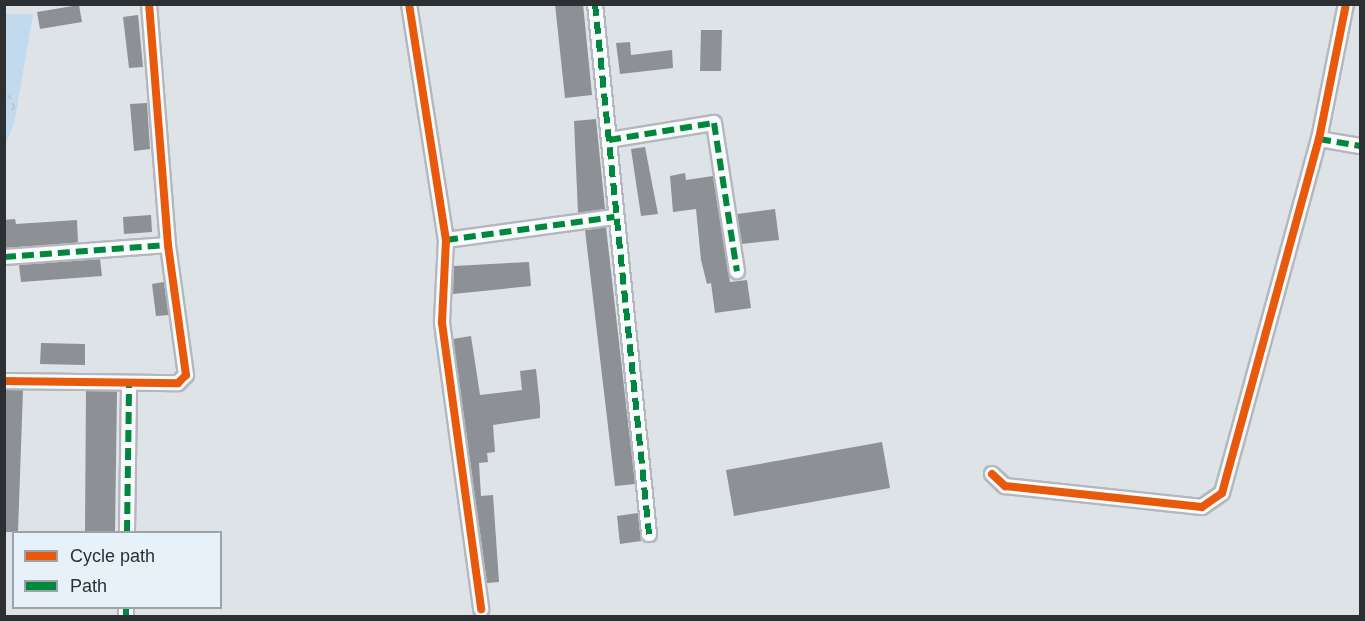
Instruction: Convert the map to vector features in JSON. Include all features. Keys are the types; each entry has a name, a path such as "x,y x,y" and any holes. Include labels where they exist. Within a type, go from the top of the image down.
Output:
{"street":[{"path":"4,381 178,383 186,375 168,245 149,4"},
{"path":"409,4 446,240 442,323 481,609"},
{"path":"595,4 609,140 614,217 649,534"},
{"path":"992,474 1005,486 1202,507 1222,493 1319,139 1346,4"},
{"path":"609,140 714,123 737,271"},
{"path":"1319,139 1360,146"},
{"path":"446,240 614,217"},
{"path":"4,257 168,245"},
{"path":"127,531 129,383"}],"path":[{"path":"4,87 15,108 4,113"}],"shaded area":[{"path":"5,14 33,14 14,124 5,146"}],"building":[{"path":"555,4 583,4 592,95 565,98"},
{"path":"79,5 82,22 40,29 37,12"},
{"path":"138,15 143,67 129,68 123,17"},
{"path":"701,30 722,30 721,71 700,71"},
{"path":"630,42 631,55 672,50 673,68 620,74 616,43"},
{"path":"147,103 150,149 134,151 130,104"},
{"path":"596,119 605,209 578,213 574,121"},
{"path":"645,147 658,214 641,216 631,149"},
{"path":"685,173 686,180 713,176 730,282 747,280 751,308 715,313 711,283 707,284 701,260 696,209 673,212 670,176"},
{"path":"775,209 779,240 742,244 737,214"},
{"path":"151,215 152,232 124,234 123,217"},
{"path":"15,219 16,224 77,220 78,243 4,248 4,220"},
{"path":"606,227 635,484 615,486 585,230"},
{"path":"100,259 102,276 21,282 19,265"},
{"path":"529,262 531,286 453,294 454,266"},
{"path":"164,282 169,315 156,316 152,284"},
{"path":"471,336 480,395 522,390 520,371 536,369 540,418 493,425 495,452 487,453 488,462 479,463 481,496 493,495 499,582 487,583 453,339"},
{"path":"41,343 85,344 85,365 40,364"},
{"path":"4,390 23,390 18,531 4,532"},
{"path":"86,391 117,391 115,531 85,531"},
{"path":"882,442 890,488 734,516 726,470"},
{"path":"638,513 641,541 620,544 617,516"}],"marked path":[{"path":"595,4 649,534"},
{"path":"609,140 714,123 737,271"},
{"path":"1319,139 1360,146"},
{"path":"446,240 614,217"},
{"path":"4,257 168,245"},
{"path":"127,531 129,383"},
{"path":"126,609 126,616"}],"cycle path":[{"path":"4,381 178,383 186,375 168,245 149,4"},
{"path":"409,4 446,240 442,323 481,609"},
{"path":"992,474 1005,486 1202,507 1222,493 1319,139 1346,4"}]}
